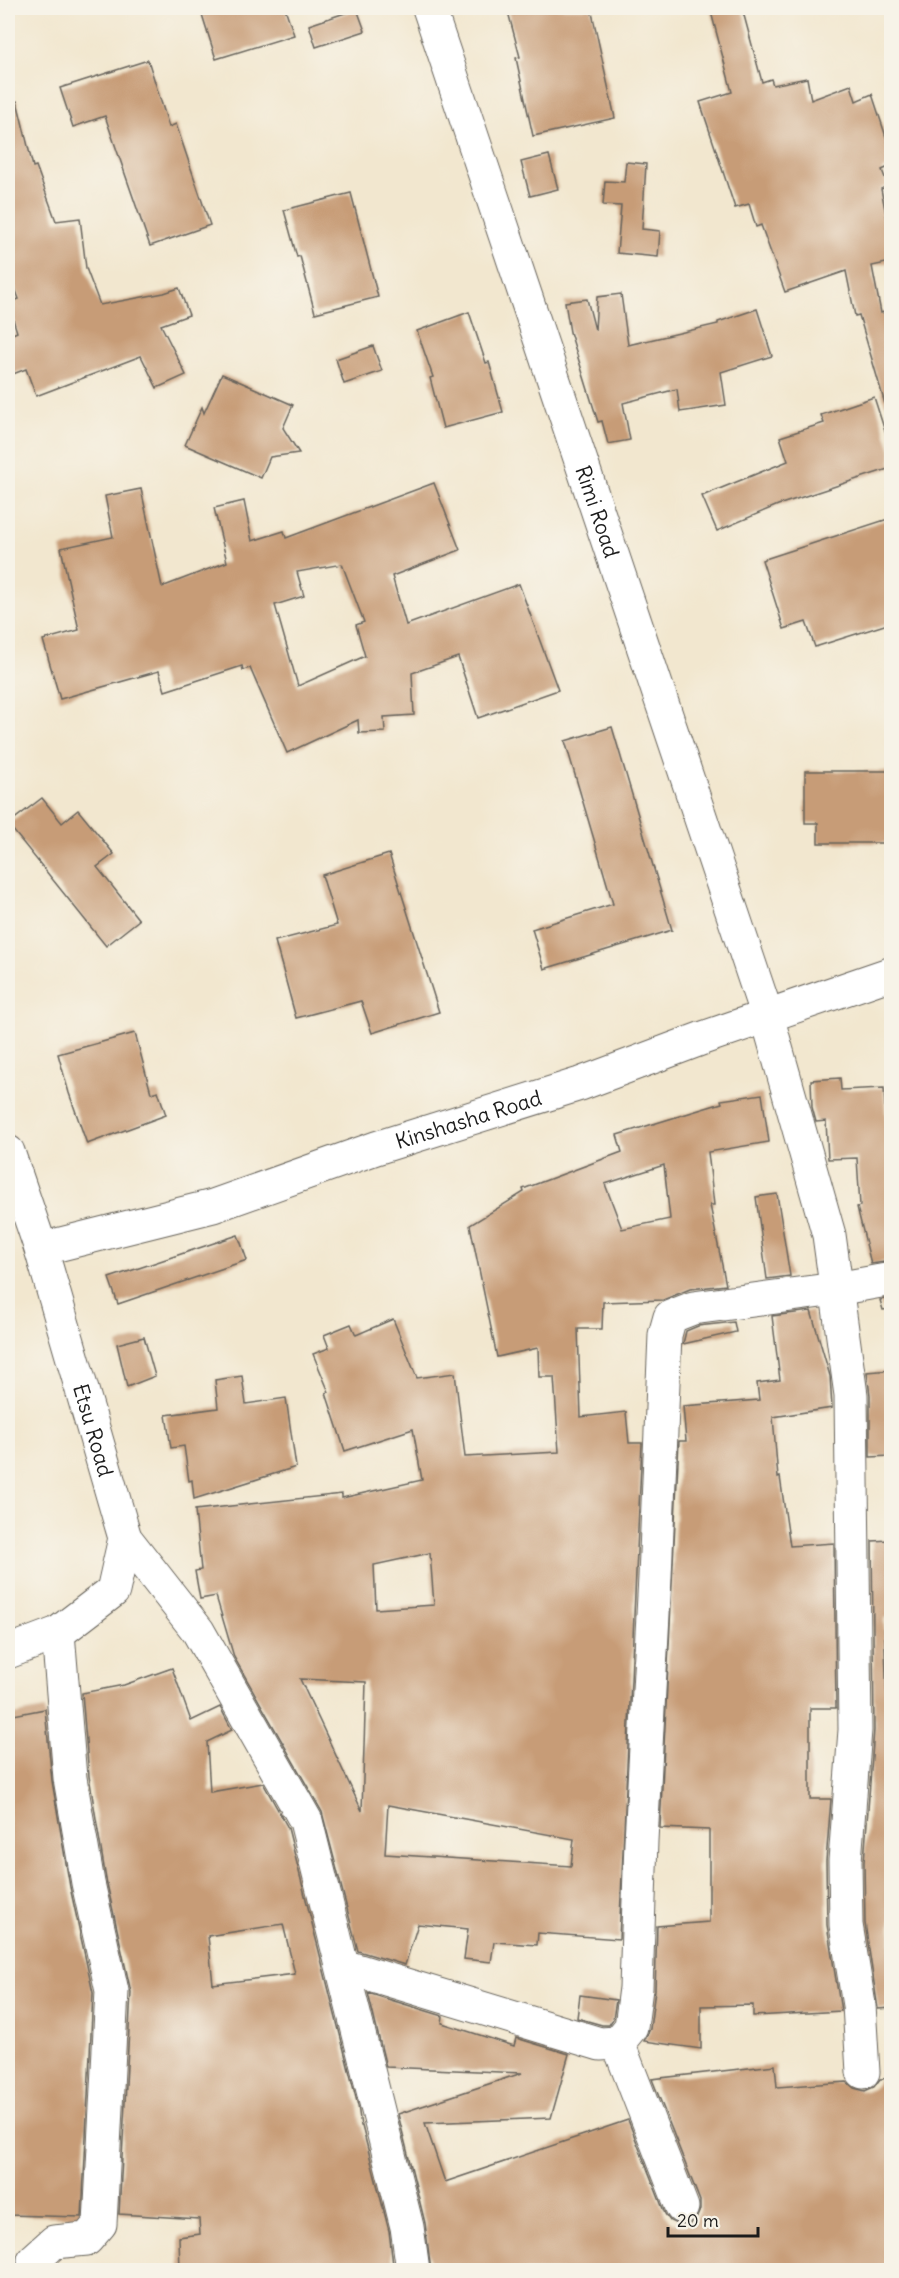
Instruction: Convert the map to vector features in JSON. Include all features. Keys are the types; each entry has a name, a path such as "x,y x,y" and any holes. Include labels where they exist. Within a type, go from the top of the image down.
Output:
{"street":[{"name":"Rimi Road","path":"429,8 767,1016 829,1235 851,1395 855,1730 845,1861 846,1925 859,2006 863,2072"},
{"name":"Kinshasha Road","path":"41,1250 213,1206 376,1148 580,1084 891,973"},
{"name":"Etsu Road","path":"8,1152 41,1250 125,1538 113,1591 58,1633 8,1652"},
{"path":"343,1966 600,2044 618,2043 631,2027 636,1988 641,1829 656,1566 665,1335 670,1317 693,1308 836,1289 891,1279"},
{"path":"125,1538 198,1631 306,1821 407,2227 413,2271"},
{"path":"35,2271 34,2260 54,2242 87,2239 100,2224 112,1991 88,1882 70,1778 58,1633"},
{"path":"618,2043 682,2207"}],"building":[{"path":"200,8 285,8 294,35 216,59"},
{"path":"507,8 591,8 615,118 533,136 516,58 520,57"},
{"path":"710,8 742,8 762,82 771,79 773,85 807,78 811,100 851,85 856,101 872,94 891,152 891,166 882,170 888,186 881,189 891,240 891,262 872,266 881,313 884,312 891,336 891,404 885,404 859,315 855,316 846,271 785,292 761,225 756,227 749,204 735,208 700,102 732,92"},
{"path":"357,9 365,31 316,47 309,25"},
{"path":"148,60 169,127 176,124 210,225 150,246 105,116 73,127 60,88"},
{"path":"17,101 33,167 36,166 56,221 80,218 86,268 100,305 179,288 189,315 161,325 186,375 157,388 141,356 36,396 26,369 8,376 8,336 17,332 8,303 19,299 8,269 8,102"},
{"path":"549,155 558,189 530,196 521,162"},
{"path":"626,162 646,164 642,229 660,231 658,257 617,253 621,206 603,205 605,181 624,182"},
{"path":"351,193 378,297 315,313 300,256 297,257 284,210"},
{"path":"621,294 628,345 718,324 718,322 757,309 772,356 721,372 726,405 680,412 677,389 623,403 630,440 608,444 602,421 598,422 570,332 565,302 587,299 595,330 597,297"},
{"path":"469,312 486,363 489,362 503,412 443,428 430,378 433,377 417,331"},
{"path":"373,346 382,371 344,384 336,359"},
{"path":"222,374 293,405 283,428 299,453 270,457 261,478 185,445 202,407 204,413"},
{"path":"874,397 891,450 891,468 778,505 717,531 702,496 788,461 780,437 824,423 821,415"},
{"path":"434,483 460,550 392,576 406,625 519,584 558,690 478,718 458,657 412,673 414,715 384,717 385,732 359,733 358,720 287,753 250,668 243,670 242,666 165,691 159,671 60,699 43,640 79,630 61,548 113,537 105,496 141,489 162,587 227,562 214,508 244,501 252,541 284,531 286,538","holes":["342,564 364,622 356,625 365,656 298,686 275,605 304,596 297,572"]},
{"path":"891,518 891,623 815,647 806,622 784,629 762,560"},
{"path":"612,727 672,930 544,969 532,929 613,904 565,741"},
{"path":"805,771 891,771 891,843 818,843 818,823 805,823"},
{"path":"42,798 62,823 78,810 114,854 97,867 139,920 106,946 8,824"},
{"path":"389,854 439,1012 372,1033 361,1001 296,1018 275,941 337,925 322,875"},
{"path":"135,1033 151,1093 158,1091 166,1115 87,1144 58,1054"},
{"path":"840,1078 841,1090 884,1088 886,1122 891,1122 891,1261 871,1264 857,1207 860,1206 857,1158 828,1159 826,1121 816,1122 812,1107 811,1080"},
{"path":"762,1094 769,1142 708,1152 714,1205 710,1205 726,1285 690,1289 663,1300 603,1302 602,1329 578,1329 581,1417 626,1412 629,1443 642,1443 619,1939 538,1933 537,1945 494,1942 491,1962 464,1959 468,1929 418,1924 405,1965 358,1951 322,1812 234,1657 216,1596 200,1599 195,1571 201,1570 195,1510 342,1494 342,1498 422,1480 413,1429 345,1451 326,1393 329,1392 313,1354 329,1348 324,1335 351,1324 356,1335 393,1319 417,1378 455,1373 465,1457 559,1452 554,1377 539,1377 538,1348 497,1357 470,1225 524,1192 523,1189 622,1152 617,1135 722,1103 721,1100","holes":["664,1165 670,1219 622,1229 605,1184","430,1553 434,1605 376,1609 374,1565","300,1679 366,1682 362,1811","388,1805 574,1839 571,1866 385,1854"]},
{"path":"777,1194 790,1276 767,1279 756,1197"},
{"path":"238,1235 247,1260 118,1304 109,1278"},
{"path":"891,1298 891,1309 883,1310 880,1300"},
{"path":"811,1311 830,1376 832,1408 773,1417 778,1478 780,1477 790,1546 834,1543 836,1708 810,1708 810,1799 831,1799 826,1861 827,1925 841,2011 753,2016 753,2005 701,2006 701,2049 644,2041 650,2029 655,1990 657,1926 709,1922 709,1830 660,1828 679,1441 686,1441 683,1406 759,1400 757,1383 780,1380 772,1316"},
{"path":"734,1322 736,1332 683,1344 686,1331 698,1326"},
{"path":"144,1337 155,1376 127,1387 117,1344"},
{"path":"891,1370 891,1456 870,1457 870,1395 867,1372"},
{"path":"242,1376 246,1404 286,1398 296,1467 194,1499 184,1446 171,1448 166,1415 218,1408 215,1380"},
{"path":"891,1540 891,1617 884,1618 887,1703 891,1703 891,2008 878,2009 865,1923 864,1862 874,1730 872,1541"},
{"path":"172,1668 191,1721 220,1707 232,1730 207,1742 210,1792 263,1783 288,1828 389,2231 393,2265 369,2267 370,2271 180,2271 179,2237 200,2234 199,2219 119,2214 131,1992 106,1879 89,1776 82,1693 124,1685","holes":["283,1924 295,1974 213,1984 208,1936"]},
{"path":"45,1709 52,1781 70,1887 93,1993 82,2217 8,2215 8,1716"},
{"path":"368,1993 443,2016 442,2023 514,2046 516,2038 569,2054 551,2118 425,2123 445,2182 628,2120 665,2214 670,2221 679,2225 688,2225 696,2219 700,2210 700,2201 652,2079 775,2065 777,2087 847,2082 854,2088 865,2091 874,2087 880,2079 891,2078 891,2271 431,2271 425,2223 398,2114 522,2073 386,2067"},
{"path":"580,1995 616,2000 613,2019 609,2025 577,2018"}]}
